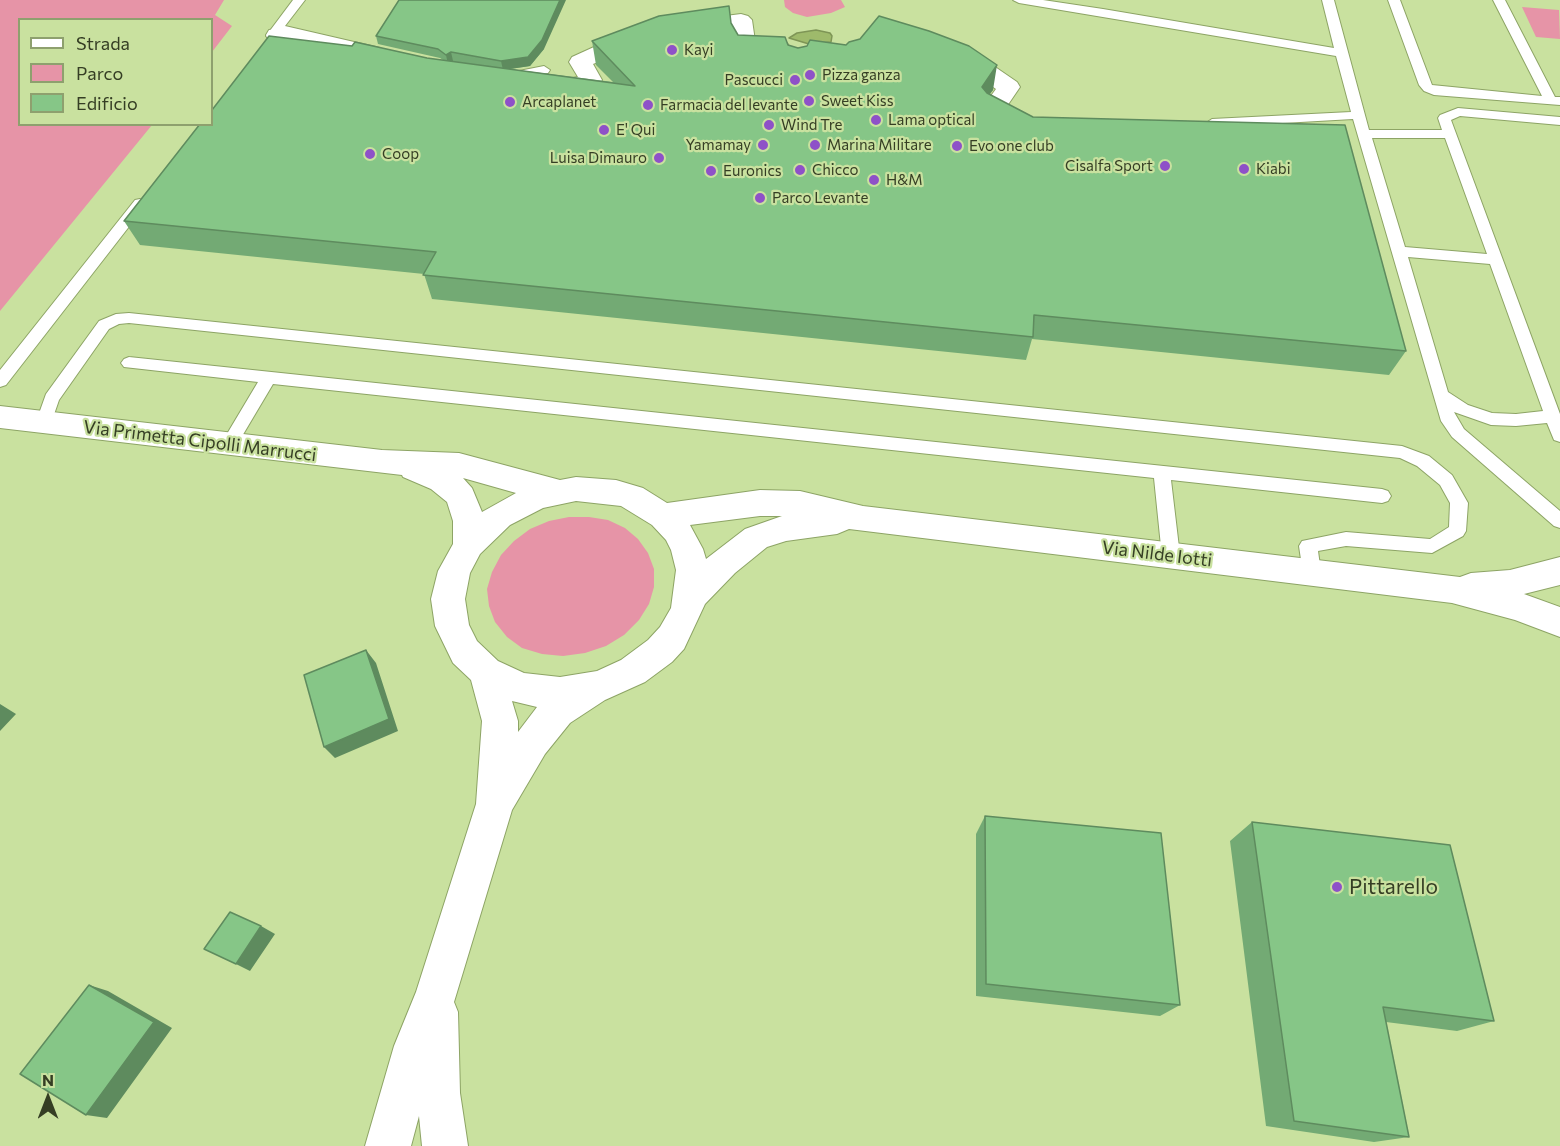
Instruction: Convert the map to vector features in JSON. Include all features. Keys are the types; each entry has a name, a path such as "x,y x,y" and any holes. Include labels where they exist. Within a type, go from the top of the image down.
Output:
{"street":[{"path":"496,79 534,88 589,86 591,80 580,62 612,47 663,31 741,20 745,47 799,51"},
{"path":"274,35 309,45 387,58"},
{"path":"935,48 974,63 1009,87 988,113 1023,127 1045,126"},
{"name":"Via Primetta Cipolli Marrucci","path":"0,417 401,463 459,465 556,491"},
{"name":"Via Primetta Cipolli Marrucci","path":"401,463 442,480 462,497 469,521 469,545"},
{"path":"388,1146 416,1046 437,992 495,804 532,742 557,711 600,686 633,672 660,651 680,625 687,611 692,570 687,549 677,531 663,516 632,497 616,492 576,489 556,491 525,501 499,516 469,545 458,564 450,586 452,626 465,652 486,672 520,688 560,693 600,686"},
{"name":"Via Nilde Iotti","path":"663,516 780,502 826,508 863,519 1452,589 1517,606 1560,622"},
{"name":"Via Nilde Iotti","path":"690,597 723,563 756,538 771,531 801,525 863,519"},
{"name":"Via Nilde Iotti","path":"1452,589 1510,584 1560,571"},
{"path":"1560,577 1560,592"},
{"path":"486,672 500,721 495,804"},
{"path":"437,992 438,1093 445,1146"}],"lane":[{"path":"274,35 299,0"},
{"path":"1018,0 1103,12 1341,53"},
{"path":"1328,0 1364,134 1449,421 1458,433 1560,521"},
{"path":"1394,0 1428,88 1434,91 1555,100"},
{"path":"1499,0 1555,100"},
{"path":"496,79 544,70"},
{"path":"1560,121 1454,112 1444,118 1560,436"},
{"path":"1197,124 1360,115"},
{"path":"1364,134 1449,134"},
{"path":"0,381 150,190"},
{"path":"1398,251 1495,260"},
{"path":"44,422 52,398 104,325 116,319 129,318 1402,452 1423,461 1446,480 1459,503 1457,531 1432,546 1346,539 1308,546 1312,573"},
{"path":"129,363 1382,496"},
{"path":"229,444 270,378"},
{"path":"1441,395 1462,409 1491,419 1516,420 1552,416"},
{"path":"1162,472 1171,556"}],"green space":[{"path":"0,0 224,0 215,15 232,26 213,51 213,18 18,18 18,126 151,126 0,311"},
{"path":"784,0 841,0 845,7 831,13 807,17 793,13 785,7"},
{"path":"1522,7 1559,10 1560,39 1536,37"},
{"path":"569,517 608,520 625,528 638,539 648,553 654,569 654,587 649,604 639,620 624,635 606,646 585,653 563,656 542,654 522,648 507,637 495,622 489,606 487,589 492,572 501,555 514,541 530,529 549,521"}],"shaded area":[{"path":"816,30 830,33 831,42 809,44 789,38 797,33"}],"building":[{"path":"399,0 560,0 542,40 528,57 501,61 451,52 446,55 438,49 376,36"},
{"name":"Parco Levante","path":"729,6 731,23 738,35 785,37 788,45 798,48 807,46 810,40 846,45 860,39 879,16 969,46 997,65 982,87 987,93 1033,117 1345,125 1406,351 1034,315 1033,337 423,275 436,252 124,221 198,126 213,126 213,109 269,36 352,46 355,42 427,58 635,86 592,41 659,16"},
{"path":"366,650 389,719 324,747 304,675"},
{"path":"985,816 1161,833 1180,1005 986,984"},
{"path":"1252,822 1450,845 1494,1021 1383,1007 1409,1137 1294,1121"},
{"path":"230,912 261,926 236,964 204,949"},
{"path":"89,985 154,1022 86,1115 20,1074"}],"place":[{"name":"Kayi","path":"672,50"},
{"name":"Pizza ganza","path":"810,75"},
{"name":"Pascucci","path":"795,80"},
{"name":"Sweet Kiss","path":"809,101"},
{"name":"Arcaplanet","path":"510,102"},
{"name":"Farmacia del levante","path":"648,105"},
{"name":"Lama optical","path":"876,120"},
{"name":"Wind Tre","path":"769,125"},
{"name":"E' Qui","path":"604,130"},
{"name":"Yamamay","path":"763,145"},
{"name":"Marina Militare","path":"815,145"},
{"name":"Evo one club","path":"957,146"},
{"name":"Coop","path":"370,154"},
{"name":"Luisa Dimauro","path":"659,158"},
{"name":"Cisalfa Sport","path":"1165,166"},
{"name":"Kiabi","path":"1244,169"},
{"name":"Chicco","path":"800,170"},
{"name":"Euronics","path":"711,171"},
{"name":"H&M","path":"874,180"},
{"name":"Parco Levante","path":"760,198"},
{"name":"Pittarello","path":"1337,887"}]}
